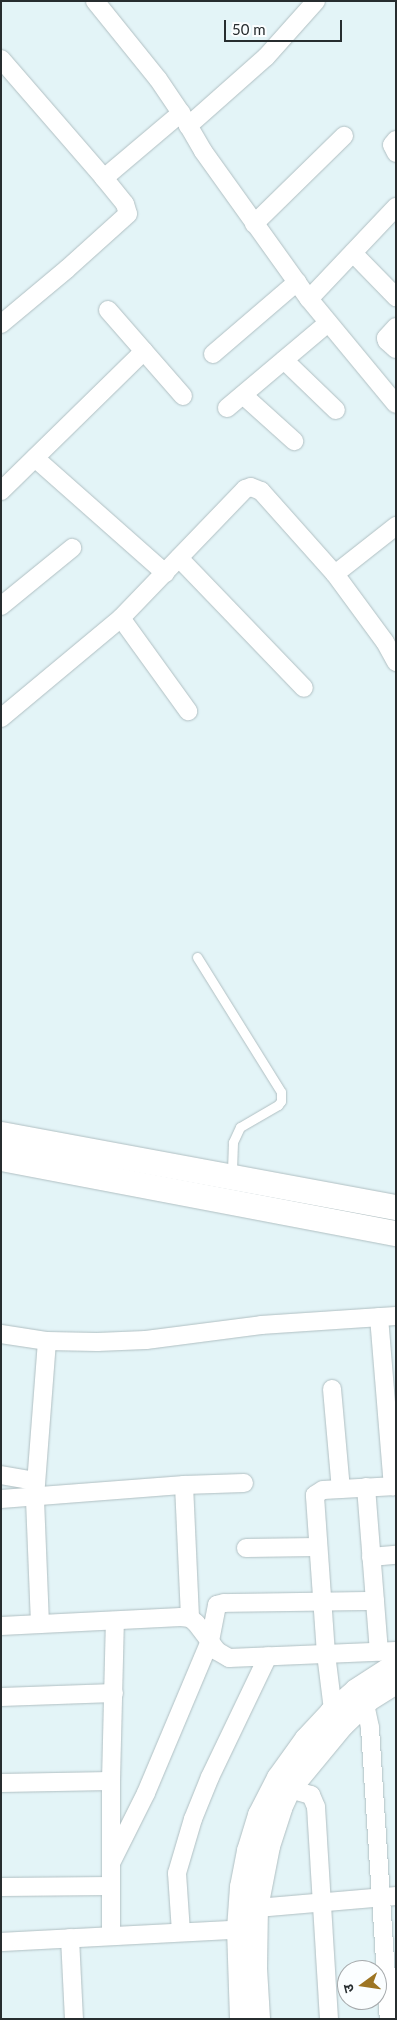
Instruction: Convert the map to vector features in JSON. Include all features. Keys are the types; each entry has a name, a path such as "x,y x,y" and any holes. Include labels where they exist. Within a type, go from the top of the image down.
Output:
{"main road":[{"path":"3,1137 35,1153 396,1232"},
{"path":"35,1153 232,1176 396,1207"}],"street":[{"path":"94,1 139,55 184,119 203,151 297,282 396,404"},
{"path":"104,178 266,57 316,1"},
{"path":"1,59 104,178 128,209 126,217 4,316"},
{"path":"254,224 344,136"},
{"path":"396,140 392,145 396,152"},
{"path":"310,299 396,207"},
{"path":"353,253 396,297"},
{"path":"213,354 297,282"},
{"path":"108,310 183,396"},
{"path":"227,408 328,322"},
{"path":"396,327 386,338 396,350"},
{"path":"1,490 144,351"},
{"path":"284,360 336,410"},
{"path":"243,395 294,441"},
{"path":"35,458 165,573"},
{"path":"4,711 121,618 241,492 251,487 261,491 335,574 385,642 396,662"},
{"path":"335,574 396,526"},
{"path":"1,606 72,548"},
{"path":"179,558 304,688"},
{"path":"121,618 188,711"},
{"path":"1,1334 48,1341 146,1340 261,1325 387,1316 394,1486 323,1490 315,1495 317,1547 333,1710"},
{"path":"40,1624 35,1489 48,1341"},
{"path":"332,1389 341,1489"},
{"path":"1,1475 35,1489"},
{"path":"1,1499 35,1489 244,1483"},
{"path":"184,1485 190,1618 217,1651 229,1658 326,1654 390,1655"},
{"path":"366,1487 375,1601 390,1655"},
{"path":"246,1548 317,1547"},
{"path":"371,1557 396,1555"},
{"path":"111,1863 146,1794 210,1641 215,1610 221,1604 375,1601"},
{"path":"1,1626 190,1618"},
{"path":"111,1936 111,1781 116,1621"},
{"path":"241,2019 250,1922 269,1846 290,1790 361,1697 390,1655"},
{"path":"181,1932 177,1872 193,1819 210,1777 268,1656"},
{"path":"259,2019 250,1922 241,1887 248,1851 259,1815 278,1778 306,1738 333,1710 396,1684"},
{"path":"1,1697 114,1692"},
{"path":"361,1697 370,1728 389,1897 389,2019"},
{"path":"1,1783 111,1781"},
{"path":"290,1790 311,1796 316,1807 329,2019"},
{"path":"1,1887 111,1886"},
{"path":"1,1942 181,1932 250,1922 323,1902 389,1897"},
{"path":"70,1938 74,2019"}],"lane":[{"path":"198,957 281,1092 281,1101 278,1105 240,1127 233,1142 232,1176"}]}
